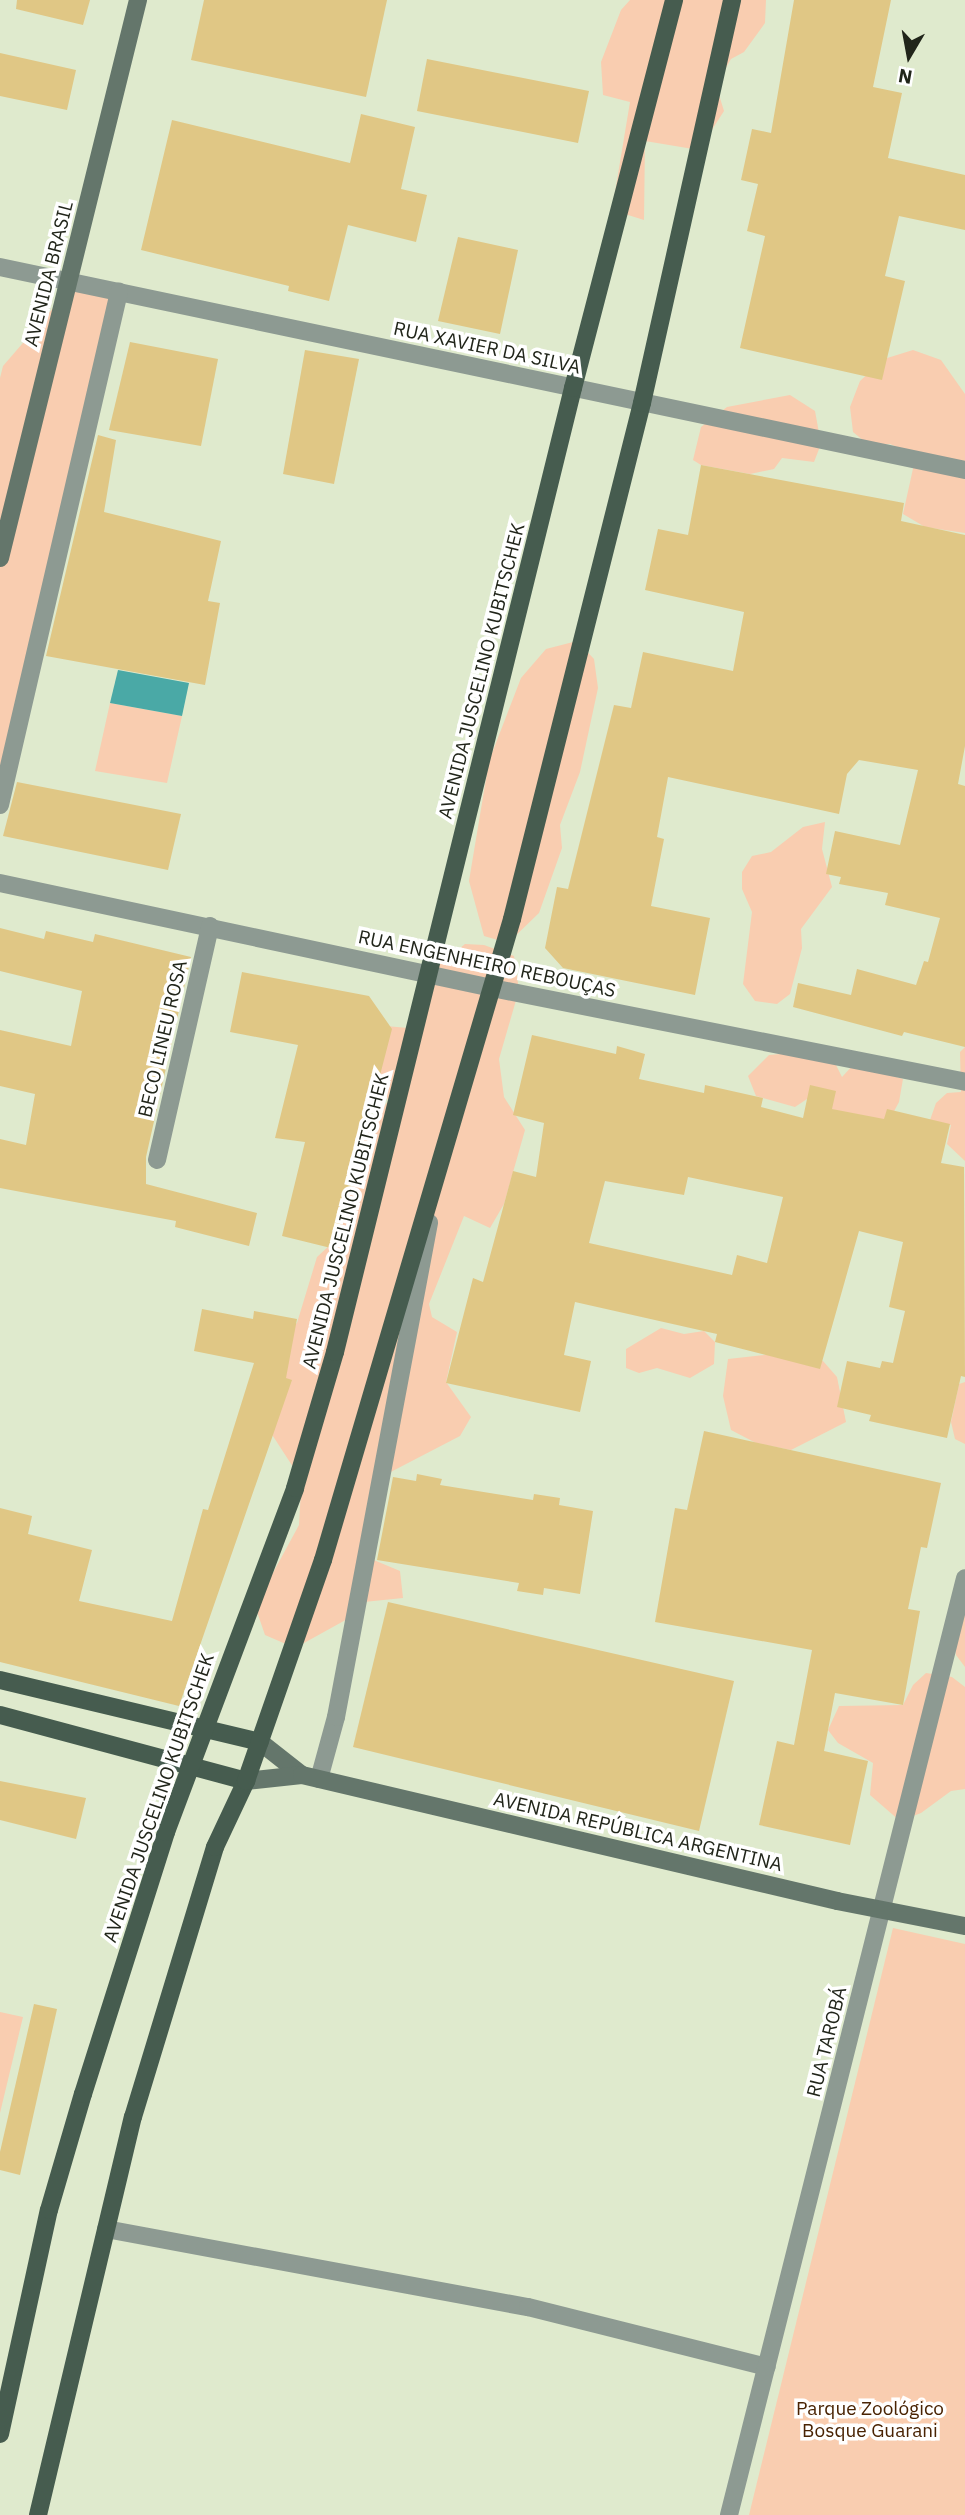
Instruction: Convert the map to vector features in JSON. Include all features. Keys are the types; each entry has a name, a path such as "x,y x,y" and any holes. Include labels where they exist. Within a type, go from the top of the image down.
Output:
{"main road":[{"name":"AVENIDA JUSCELINO KUBITSCHEK","path":"0,2434 50,2210 202,1726 295,1488 373,1208 573,388 674,0"},
{"path":"38,2515 134,2117 215,1847 246,1781 323,1560 434,1195 492,988 642,403 732,0"},
{"name":"AVENIDA REPÚBLICA ARGENTINA","path":"0,1680 202,1726 260,1742"},
{"name":"AVENIDA REPÚBLICA ARGENTINA","path":"0,1715 190,1763 246,1781"}],"street":[{"name":"AVENIDA BRASIL","path":"0,558 138,0"},
{"name":"RUA XAVIER DA SILVA","path":"0,267 965,470"},
{"path":"0,805 119,292"},
{"name":"RUA ENGENHEIRO REBOUÇAS","path":"0,883 492,988 965,1082"},
{"name":"BECO LINEU ROSA","path":"157,1160 210,926"},
{"path":"311,1777 337,1717 434,1195"},
{"name":"RUA TAROBÁ","path":"729,2515 965,1578"},
{"name":"AVENIDA REPÚBLICA ARGENTINA","path":"260,1742 311,1777"},
{"name":"AVENIDA REPÚBLICA ARGENTINA","path":"246,1781 311,1777 880,1909 965,1926"},
{"path":"106,2229 535,2309 767,2367"}],"green space":[{"path":"630,0 766,0 765,23 744,52 731,59 716,85 724,111 699,150 645,141 644,220 612,210 630,102 603,95 601,62 621,10"},
{"path":"73,285 117,295 0,785 0,378 3,366"},
{"path":"913,350 941,360 965,394 965,533 925,527 903,514 916,455 890,444 870,446 853,432 850,407 860,381 884,359"},
{"path":"790,395 815,411 821,444 814,462 782,458 774,469 750,474 701,465 693,460 701,427 727,407"},
{"path":"577,641 594,659 598,688 580,772 560,825 562,848 539,913 508,943 484,936 469,881 489,761 521,678 546,649"},
{"path":"110,703 182,716 167,783 95,771"},
{"path":"825,822 822,849 832,887 801,929 802,948 790,994 777,1004 755,1001 743,984 752,912 742,889 742,872 752,856 771,852 803,827"},
{"path":"465,944 484,945 514,956 519,990 499,1059 504,1097 525,1130 504,1204 490,1228 464,1216 429,1304 432,1317 457,1332 446,1382 471,1417 460,1436 383,1476 369,1558 400,1571 403,1598 364,1602 360,1612 295,1648 265,1635 255,1606 299,1525 301,1490 295,1470 269,1430 275,1342 297,1323 317,1257 331,1244 355,1178 353,1150 388,1101 370,1037 386,1026 408,1028 439,965"},
{"path":"965,1047 965,1161 947,1144 951,1125 930,1120 936,1103 947,1093 961,1092 960,1052"},
{"path":"792,1053 836,1065 842,1077 854,1064 903,1079 899,1102 884,1130 807,1099 795,1107 756,1096 748,1076 769,1055"},
{"path":"661,1328 684,1334 704,1331 715,1342 714,1364 690,1378 657,1368 639,1373 626,1368 626,1349"},
{"path":"791,1352 823,1361 837,1377 846,1422 791,1450 756,1443 731,1430 723,1396 728,1359"},
{"path":"965,1382 965,1444 955,1439 951,1422 959,1384"},
{"path":"965,1583 965,1667 956,1655 954,1632"},
{"path":"926,1673 952,1677 965,1687 965,1789 951,1791 921,1813 900,1821 870,1795 873,1763 838,1743 828,1730 839,1706 903,1705 913,1685"},
{"name":"Parque Zoológico Bosque Guarani","path":"893,1928 965,1944 965,2515 749,2515"},
{"path":"0,2012 23,2017 0,2113"}],"water":[{"path":"118,670 189,683 182,716 110,703"}],"building":[{"path":"17,0 90,0 83,25 16,9"},
{"path":"204,0 387,0 366,97 191,60"},
{"path":"794,0 891,0 873,87 902,93 888,158 965,175 965,230 899,216 885,276 905,281 882,380 740,348 765,236 747,231 758,184 741,180 752,129 771,133"},
{"path":"0,53 76,70 67,110 0,96"},
{"path":"427,59 589,91 578,143 417,111"},
{"path":"361,114 415,127 401,189 427,195 416,242 348,225 329,301 288,291 289,286 141,250 172,120 350,163"},
{"path":"458,237 518,250 500,334 438,321"},
{"path":"130,342 218,359 201,446 109,430"},
{"path":"305,350 359,359 334,484 283,474"},
{"path":"98,435 116,440 104,512 221,541 208,601 220,603 205,685 46,656"},
{"path":"701,465 904,503 901,521 965,535 965,746 958,784 965,786 965,1047 904,1032 902,1036 793,1007 798,983 851,995 857,969 916,985 924,961 928,962 940,918 885,905 888,893 839,884 841,877 826,874 835,831 900,845 918,770 859,760 847,774 839,814 668,777 657,837 664,839 651,906 710,918 695,995 563,968 545,948 557,887 568,889 614,705 631,708 643,652 733,671 744,612 645,590 658,529 688,535"},
{"path":"17,782 181,814 168,870 3,836"},
{"path":"0,928 44,939 46,931 93,942 95,934 191,957 146,1157 146,1184 257,1213 249,1246 175,1227 176,1221 0,1188 0,1139 26,1145 35,1094 0,1086 0,1030 71,1046 82,991 0,971"},
{"path":"242,972 369,996 392,1029 335,1249 282,1236 305,1142 275,1138 298,1045 230,1032"},
{"path":"532,1035 616,1054 617,1046 645,1054 639,1079 704,1093 705,1085 763,1098 761,1107 803,1118 810,1085 836,1091 832,1109 884,1119 887,1109 950,1124 941,1163 964,1167 965,1377 961,1376 947,1438 869,1421 871,1415 837,1407 847,1361 880,1368 882,1361 893,1363 905,1311 889,1307 903,1242 859,1231 820,1369 715,1342 717,1334 575,1302 564,1355 591,1361 580,1412 446,1383 473,1278 483,1282 513,1171 536,1177 544,1123 513,1115","holes":["688,1177 783,1197 767,1263 737,1255 732,1275 589,1243 605,1181 684,1195"]},
{"path":"202,1309 253,1319 254,1311 297,1319 286,1378 292,1380 179,1706 0,1662 0,1508 32,1516 28,1534 92,1550 79,1601 172,1621 203,1509 208,1510 254,1363 194,1351"},
{"path":"704,1431 941,1483 927,1548 921,1547 908,1609 920,1611 903,1705 835,1693 824,1751 868,1761 850,1845 759,1825 777,1741 794,1745 812,1650 655,1622 675,1508 687,1510"},
{"path":"417,1474 442,1479 440,1485 533,1500 534,1494 560,1498 559,1505 593,1511 580,1594 544,1588 543,1595 517,1591 519,1583 377,1560 393,1477 416,1481"},
{"path":"388,1602 734,1681 699,1831 353,1747"},
{"path":"0,1781 86,1798 76,1839 0,1820"},
{"path":"34,2004 57,2009 20,2175 0,2170 0,2152"}]}
